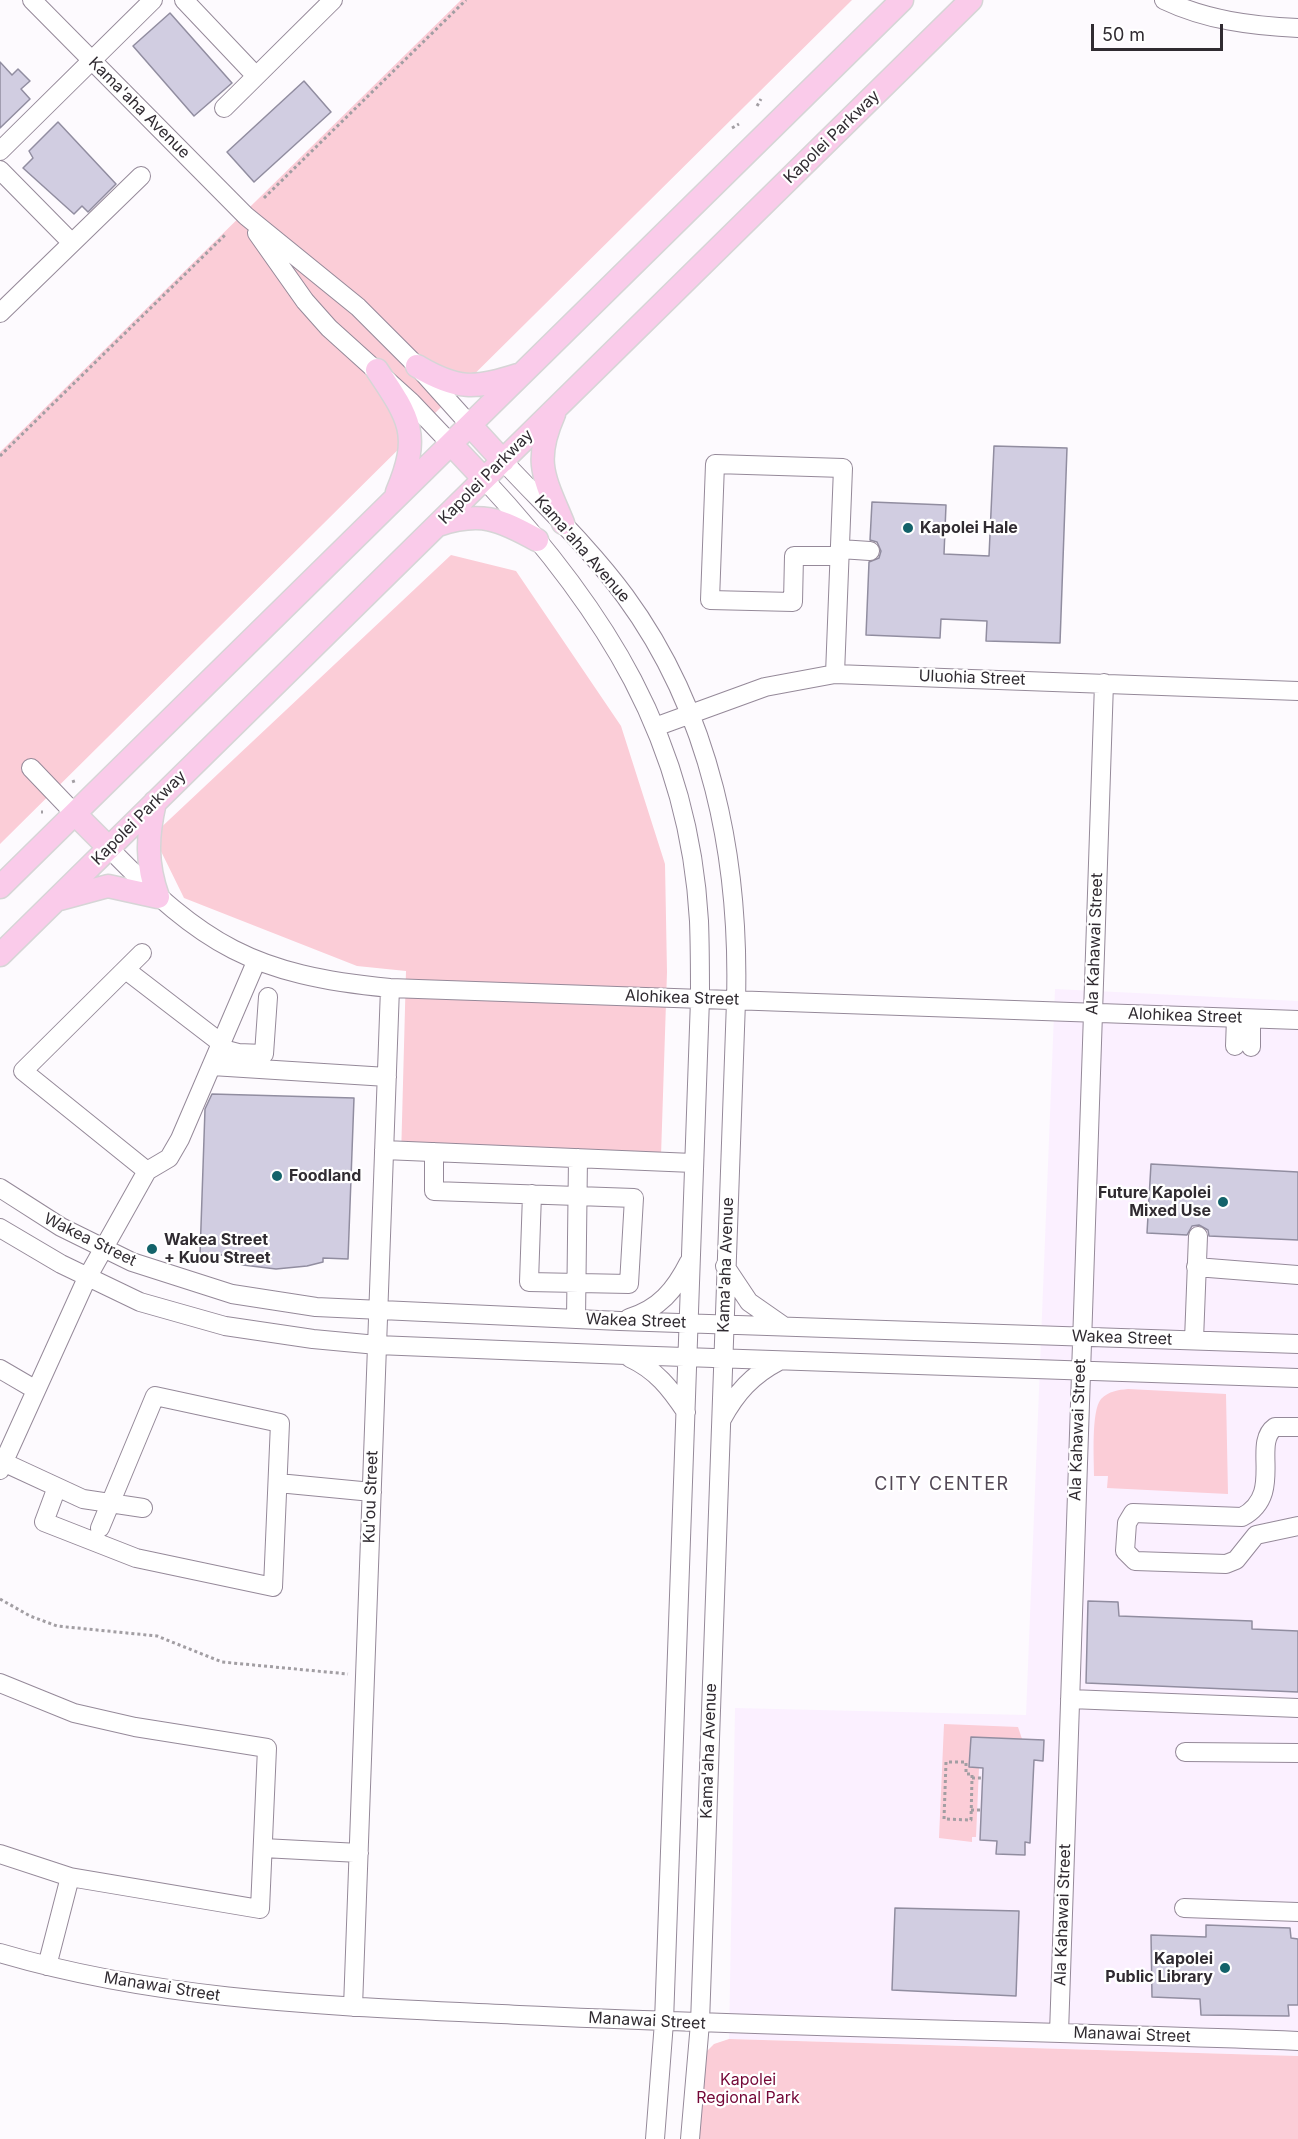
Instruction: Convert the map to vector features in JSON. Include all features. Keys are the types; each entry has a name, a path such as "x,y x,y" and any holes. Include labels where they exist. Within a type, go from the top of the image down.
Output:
{"main road":[{"path":"0,887 902,0"},
{"name":"Kapolei Parkway","path":"0,955 972,0"},
{"path":"417,366 436,377 464,386 491,384 522,374"},
{"path":"377,370 397,399 411,437 406,470 394,500"},
{"path":"557,407 545,435 542,467 563,523"},
{"path":"470,425 502,461"},
{"path":"451,444 483,479"},
{"path":"437,525 463,518 491,518 537,540"},
{"path":"155,802 147,848 149,872 158,897"},
{"path":"75,814 109,848"},
{"path":"55,901 81,891 108,886 158,897"}],"street":[{"name":"Kama'aha Avenue","path":"32,0 246,216 326,280 417,366 470,425"},
{"path":"0,151 153,0"},
{"path":"184,0 256,76"},
{"path":"224,108 333,0"},
{"path":"1164,0 1213,17 1242,24 1298,28"},
{"path":"0,170 72,243"},
{"path":"0,313 141,176"},
{"name":"Kama'aha Avenue","path":"246,216 305,301 329,328 377,370 451,444"},
{"name":"Kama'aha Avenue","path":"502,461 563,523 624,595 669,667 690,714 717,796 726,840 735,914 736,1001 700,2023 690,2139"},
{"path":"835,674 839,556 843,468 715,464 710,600 793,602 794,556 839,556 869,557"},
{"name":"Kama'aha Avenue","path":"483,479 537,540 597,616 634,681 669,765 688,841 699,920 700,999 664,2022 655,2139"},
{"name":"Uluohia Street","path":"655,727 765,687 835,674 1298,691"},
{"name":"Ala Kahawai Street","path":"1059,2032 1104,683"},
{"path":"31,768 75,814"},
{"name":"Alohikea Street","path":"109,848 158,897 205,935 256,962 312,978 390,988 1298,1020"},
{"path":"142,953 23,1071 147,1171"},
{"path":"143,1508 83,1499 2,1466 87,1278 147,1171 169,1158 212,1066 256,962"},
{"path":"126,970 220,1046 238,1053 264,1054 268,998"},
{"name":"Ku'ou Street","path":"353,2007 390,988"},
{"path":"1243,1046 1244,1018"},
{"path":"212,1066 387,1077"},
{"path":"384,1150 693,1163"},
{"path":"434,1152 434,1191 578,1195 634,1198 629,1284 529,1282 532,1194"},
{"path":"576,1319 578,1158"},
{"name":"Wakea Street","path":"0,1188 61,1227 103,1249 170,1275 232,1294 316,1307 620,1321 1298,1344"},
{"name":"Wakea Street","path":"0,1228 87,1278 140,1302 225,1326 268,1334 377,1345 687,1358 1298,1378"},
{"path":"1194,1340 1198,1236"},
{"path":"620,1321 648,1312 665,1299 680,1281 691,1257"},
{"path":"725,1266 749,1302 782,1325"},
{"path":"1197,1267 1298,1275"},
{"path":"626,1355 647,1365 662,1378 686,1412"},
{"path":"720,1424 732,1400 747,1382 779,1361"},
{"path":"0,1369 36,1389"},
{"path":"57,1487 44,1522 136,1558 273,1587 280,1423 155,1396 100,1528"},
{"path":"1298,1427 1275,1427 1268,1436 1264,1496 1250,1512 1242,1517 1133,1513 1127,1523 1125,1551 1135,1561 1226,1564 1236,1560 1256,1535 1298,1526"},
{"path":"278,1483 372,1492"},
{"path":"0,1683 74,1713 135,1727 267,1748 260,1909 70,1877 0,1854"},
{"path":"1070,1700 1298,1708"},
{"path":"1185,1752 1298,1753"},
{"path":"263,1848 359,1853"},
{"path":"46,1966 70,1877"},
{"path":"1184,1908 1298,1912"},
{"name":"Manawai Street","path":"0,1953 46,1966 191,1994 353,2007 664,2022 1059,2032 1298,2041"}],"path":[{"path":"264,198 465,0"},
{"path":"757,106 761,99"},
{"path":"732,128 739,124"},
{"path":"0,456 225,235"},
{"path":"47,808 42,812 47,816"},
{"path":"0,1599 44,1622 71,1629 157,1636 222,1662 365,1676"},
{"path":"946,1762 966,1762 966,1774 972,1774 972,1778 971,1820 944,1819 946,1762"},
{"path":"972,1778 983,1778"},
{"path":"971,1810 982,1810"}],"shaded area":[{"path":"1055,989 1298,1001 1298,2056 729,2039 735,1708 1026,1715"}],"green space":[{"path":"461,0 852,0 0,844 0,452"},
{"path":"451,555 516,571 621,726 665,864 667,972 661,1156 401,1158 406,971 357,966 184,898 153,835"},
{"path":"1128,1389 1226,1394 1228,1494 1107,1488 1108,1476 1094,1476 1094,1436 1098,1405 1107,1394"},
{"path":"944,1724 1018,1727 1022,1739 971,1737 969,1767 979,1768 976,1837 972,1837 972,1842 939,1838"},
{"name":"Kapolei Regional Park","path":"729,2039 1298,2056 1298,2139 693,2139 702,2056 714,2044"}],"building":[{"path":"170,13 232,83 194,116 133,46"},
{"path":"0,62 12,75 18,69 30,81 21,89 30,99 0,128"},
{"path":"304,81 331,112 254,182 227,152"},
{"path":"58,122 116,184 88,212 82,206 74,214 23,168 33,158 29,151"},
{"name":"Kapolei Hale","path":"994,446 1067,448 1060,643 986,641 987,621 941,619 940,638 866,635 869,562 879,558 881,551 877,542 870,540 872,502 946,505 944,554 989,556"},
{"name":"Foodland","path":"212,1094 354,1098 348,1259 323,1258 323,1262 307,1266 276,1269 243,1265 227,1260 226,1255 200,1255 205,1109"},
{"name":"Future Kapolei Mixed Use","path":"1151,1164 1298,1172 1298,1240 1209,1236 1208,1230 1199,1225 1192,1226 1187,1235 1147,1233"},
{"path":"1088,1601 1118,1602 1119,1616 1252,1621 1252,1629 1298,1631 1298,1692 1086,1683"},
{"path":"971,1737 1044,1740 1043,1761 1034,1760 1030,1843 1025,1842 1025,1855 996,1854 997,1841 980,1840 983,1768 969,1767"},
{"path":"895,1908 1019,1911 1016,1996 892,1990"},
{"name":"Kapolei Public Library","path":"1206,1925 1290,1928 1291,1938 1298,1939 1298,2005 1288,2005 1289,2016 1201,2015 1200,1999 1152,1997 1151,1935 1206,1937"}],"place":[{"name":"Kapolei Hale","path":"908,528"},
{"name":"Foodland","path":"277,1176"},
{"name":"Future Kapolei Mixed Use","path":"1223,1202"},
{"name":"Wakea Street + Kuou Street","path":"152,1249"},
{"name":"Kapolei Public Library","path":"1225,1968"}],"district":[{"name":"CITY CENTER","path":"942,1485"}]}
